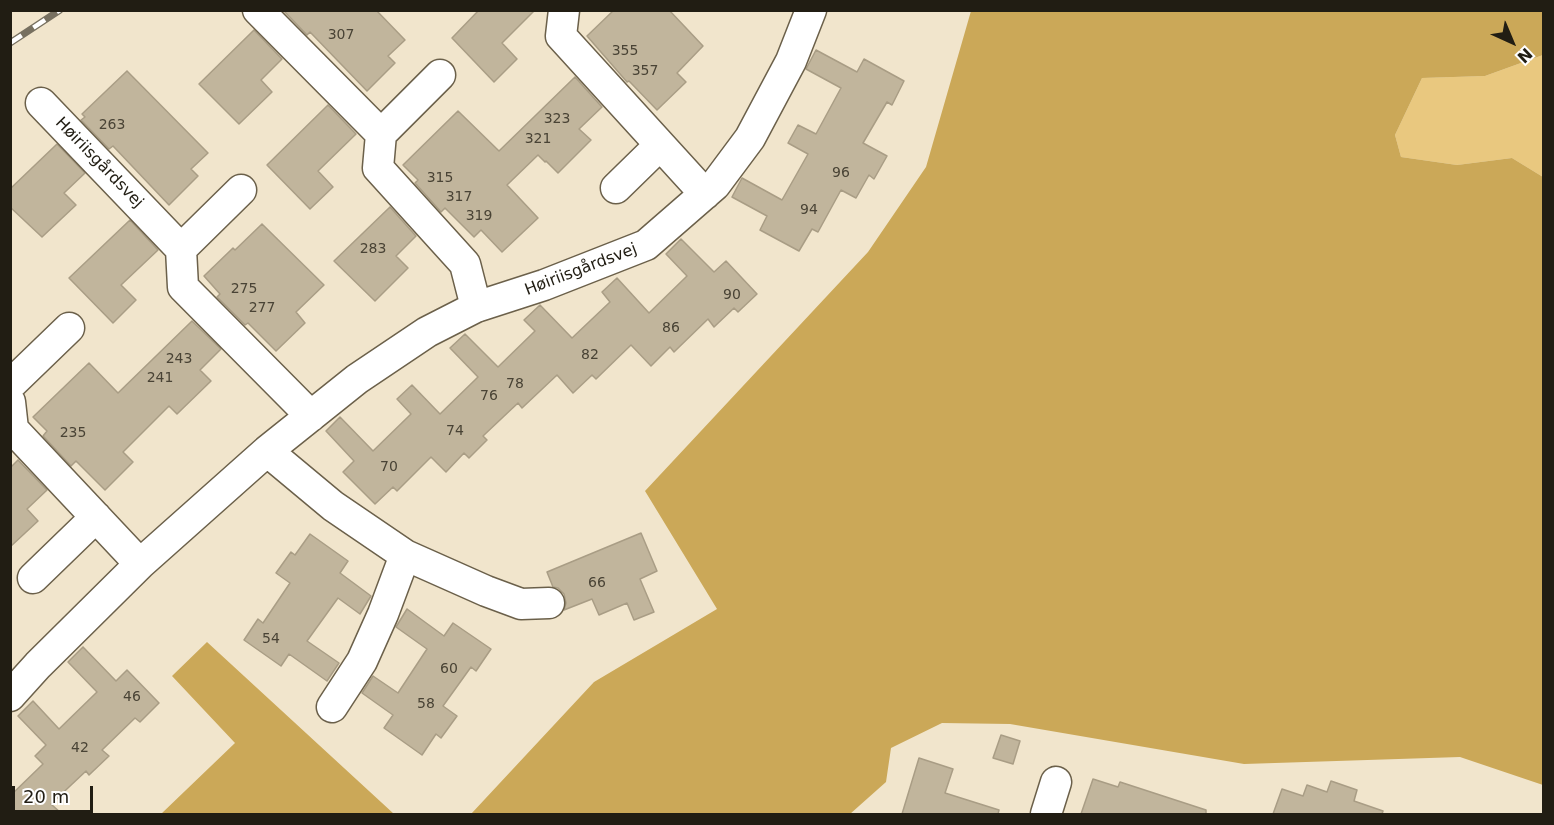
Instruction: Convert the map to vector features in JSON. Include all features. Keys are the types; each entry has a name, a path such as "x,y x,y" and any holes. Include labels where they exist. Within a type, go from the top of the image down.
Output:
{"street":[{"path":"258,10 381,134"},
{"path":"564,10 561,36 705,194"},
{"name":"Høiriisgårdsvej","path":"10,696 38,665 140,564 267,451 357,380 426,332 476,307 544,285 646,245 715,185 750,138 790,61 811,10"},
{"path":"441,75 381,134 378,168 465,264 476,307"},
{"name":"Høiriisgårdsvej","path":"41,103 182,249"},
{"path":"616,188 660,145"},
{"path":"241,190 182,249 183,287 311,416"},
{"path":"10,385 69,328"},
{"path":"10,402 13,429 140,564"},
{"path":"267,451 333,506 405,555 521,604 549,603"},
{"path":"33,578 96,517"},
{"path":"332,707 362,661 405,555"},
{"path":"1046,814 1056,782"}],"shaded area":[{"path":"971,11 1543,11 1543,55 1485,76 1422,78 1395,135 1401,157 1457,165 1512,158 1543,177 1543,785 1460,757 1244,764 1010,724 942,723 891,748 886,782 850,814 471,814 594,682 717,609 645,491 868,252 926,167"},
{"path":"1543,55 1543,177 1512,158 1457,165 1401,157 1395,135 1422,78 1485,76"},
{"path":"207,642 394,814 161,814 235,743 172,676"}],"building":[{"path":"283,10 376,10 405,40 388,56 395,63 367,91 310,32 307,35"},
{"path":"479,10 535,10 502,43 517,59 494,82 452,38"},
{"path":"614,10 669,10 703,46 677,73 686,82 657,110 629,81 627,82 587,36"},
{"path":"254,30 282,59 261,80 272,92 239,124 199,84"},
{"path":"816,50 857,72 864,59 904,81 892,105 887,102 863,143 887,156 874,179 869,175 856,198 841,190 818,232 812,229 799,251 760,230 767,216 732,197 742,178 782,200 808,154 788,143 798,125 816,134 841,88 806,69"},
{"path":"127,71 208,153 191,169 198,176 169,205 113,146 109,149 81,120 85,117 82,114"},
{"path":"575,77 602,107 579,129 591,140 558,173 538,155 507,185 538,218 502,252 481,230 474,237 445,208 441,212 415,183 418,180 403,165 458,111 499,151"},
{"path":"328,105 356,134 318,171 333,187 310,209 267,165"},
{"path":"57,144 85,173 64,193 76,205 42,237 10,207 10,189"},
{"path":"390,207 416,236 396,256 408,268 375,301 334,261"},
{"path":"130,220 158,250 121,285 136,300 113,323 69,278"},
{"path":"262,224 324,285 296,312 305,323 276,351 217,297 220,294 204,276"},
{"path":"681,239 714,272 726,261 757,294 738,312 734,308 714,327 708,319 674,352 670,347 651,366 631,345 596,379 592,375 573,393 557,375 522,408 518,403 483,436 487,440 469,458 464,453 446,472 431,457 397,491 393,487 375,504 343,472 354,461 326,431 340,417 373,451 411,414 397,399 412,385 440,414 478,377 450,348 465,334 498,367 535,331 524,320 540,305 572,338 610,302 602,292 617,278 649,313 687,276 666,254"},
{"path":"192,321 221,349 200,370 211,381 177,414 169,406 123,452 133,462 105,490 76,461 71,466 43,436 47,431 33,417 89,363 118,393"},
{"path":"18,460 47,490 27,509 38,521 10,547 10,468"},
{"path":"641,533 657,571 640,579 654,612 634,620 627,603 599,615 592,599 564,610 566,603 564,594 558,588 553,587 547,572"},
{"path":"310,534 348,561 340,573 371,596 360,614 338,598 307,641 339,663 327,681 289,654 281,666 244,640 258,619 263,623 290,583 276,573 291,552 295,555"},
{"path":"407,609 444,636 453,623 491,649 476,671 471,667 443,706 457,716 441,738 436,734 422,755 384,728 393,715 362,693 373,676 398,693 427,649 396,627"},
{"path":"83,647 116,681 127,670 159,703 140,722 135,718 102,750 109,756 89,775 86,771 51,804 62,814 10,814 10,796 43,764 35,756 46,745 18,716 33,701 59,729 97,692 68,662"},
{"path":"1001,735 1020,741 1013,764 993,758"},
{"path":"919,758 953,769 945,793 999,810 998,814 902,814"},
{"path":"1093,779 1118,787 1120,782 1206,810 1206,814 1081,814"},
{"path":"1331,781 1357,790 1354,801 1383,811 1382,814 1273,814 1282,789 1303,796 1307,785 1327,792"}],"railway":[{"path":"10,43 60,10"}]}
